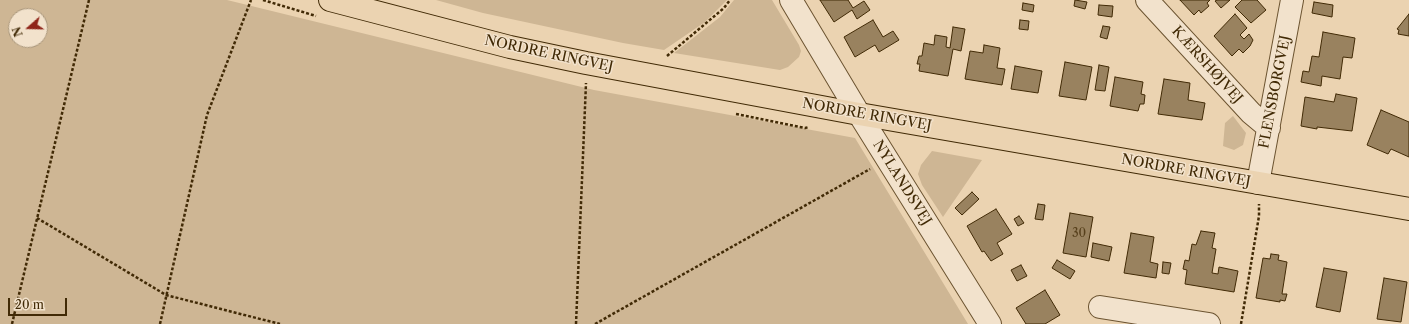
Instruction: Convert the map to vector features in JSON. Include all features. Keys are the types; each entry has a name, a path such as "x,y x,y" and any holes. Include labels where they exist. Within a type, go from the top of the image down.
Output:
{"main road":[{"name":"NORDRE RINGVEJ","path":"330,0 510,47 586,63 859,114 1409,209"}],"street":[{"name":"NYLANDSVEJ","path":"791,0 859,114 990,324"},
{"name":"KÆRSHØJVEJ","path":"1148,0 1251,113 1269,128"},
{"name":"FLENSBORGVEJ","path":"1258,183 1292,0"},
{"path":"1100,307 1209,324"}],"path":[{"path":"12,324 89,0"},
{"path":"160,324 207,115 251,0"},
{"path":"665,58 724,8 730,0"},
{"path":"576,324 586,63"},
{"path":"595,324 888,159"},
{"path":"1240,324 1259,216 1258,183"},
{"path":"37,218 166,295 280,324"}],"shaded area":[{"path":"0,0 227,0 594,90 855,138 968,324 0,324"},
{"path":"436,0 727,0 705,22 664,50 623,43 483,13"},
{"path":"734,0 772,0 799,45 801,51 799,57 788,67 780,70 674,53 720,17"},
{"path":"1233,116 1246,133 1243,145 1234,150 1223,146 1225,123"},
{"path":"932,151 982,160 943,217 922,185 918,174 921,165"}],"building":[{"path":"820,0 848,0 853,8 864,1 870,10 857,19 852,10 834,22"},
{"path":"1075,0 1087,2 1085,9 1074,6"},
{"path":"1180,0 1210,0 1207,3 1209,6 1201,13 1199,10 1194,15"},
{"path":"1230,0 1221,8 1215,1"},
{"path":"1242,0 1257,0 1266,10 1251,23 1235,7"},
{"path":"1314,2 1333,5 1332,17 1312,13"},
{"path":"1023,3 1034,5 1033,12 1022,10"},
{"path":"1099,5 1113,6 1112,17 1098,15"},
{"path":"1235,14 1247,28 1240,35 1244,39 1249,34 1253,40 1250,46 1243,53 1239,49 1232,56 1214,36"},
{"path":"1409,14 1409,36 1398,34 1399,30 1397,29"},
{"path":"873,20 883,37 893,31 899,40 879,52 875,45 855,57 844,37"},
{"path":"1020,20 1029,21 1028,30 1019,29"},
{"path":"1103,26 1110,27 1107,39 1100,37"},
{"path":"953,27 965,29 961,51 953,49 948,76 919,71 920,64 917,64 919,56 922,56 924,43 934,45 935,35 947,37 946,47 950,48"},
{"path":"1323,32 1355,38 1352,58 1343,57 1340,79 1322,76 1321,86 1301,82 1303,71 1309,72 1312,56 1319,57"},
{"path":"984,45 1000,48 997,68 1005,69 1002,85 965,79 970,51 983,53"},
{"path":"1065,62 1092,67 1086,100 1059,96"},
{"path":"1099,65 1109,67 1105,91 1095,90"},
{"path":"1015,66 1042,71 1038,93 1011,89"},
{"path":"1115,77 1143,82 1141,94 1145,95 1144,104 1140,104 1138,111 1110,106"},
{"path":"1164,79 1190,83 1188,100 1205,103 1202,120 1158,114"},
{"path":"1336,94 1357,98 1352,131 1317,127 1317,129 1301,126 1305,97 1334,102"},
{"path":"1381,110 1409,122 1409,157 1391,149 1388,154 1367,145"},
{"path":"972,192 979,199 962,215 955,208"},
{"path":"1038,204 1045,205 1043,220 1035,219"},
{"path":"996,209 1012,234 997,243 1003,254 991,261 984,251 982,252 967,226"},
{"path":"1070,213 1093,217 1086,257 1063,253"},
{"path":"1019,216 1024,223 1018,226 1014,219"},
{"path":"1201,231 1215,233 1212,248 1216,249 1212,273 1218,274 1219,267 1238,271 1234,292 1185,284 1187,270 1183,269 1185,260 1189,261 1192,244 1196,245"},
{"path":"1131,233 1154,237 1150,262 1158,264 1156,278 1124,273"},
{"path":"1093,243 1112,247 1109,261 1091,257"},
{"path":"1271,254 1279,255 1278,260 1287,262 1282,294 1287,294 1285,301 1280,300 1280,302 1256,298 1263,258 1270,259"},
{"path":"1057,260 1075,271 1070,279 1052,268"},
{"path":"1163,262 1171,263 1169,274 1162,273"},
{"path":"1021,265 1027,276 1017,281 1011,270"},
{"path":"1324,268 1347,272 1340,312 1316,307"},
{"path":"1384,278 1407,282 1401,322 1377,319"},
{"path":"1045,290 1060,315 1045,324 1026,324 1016,308"}]}
